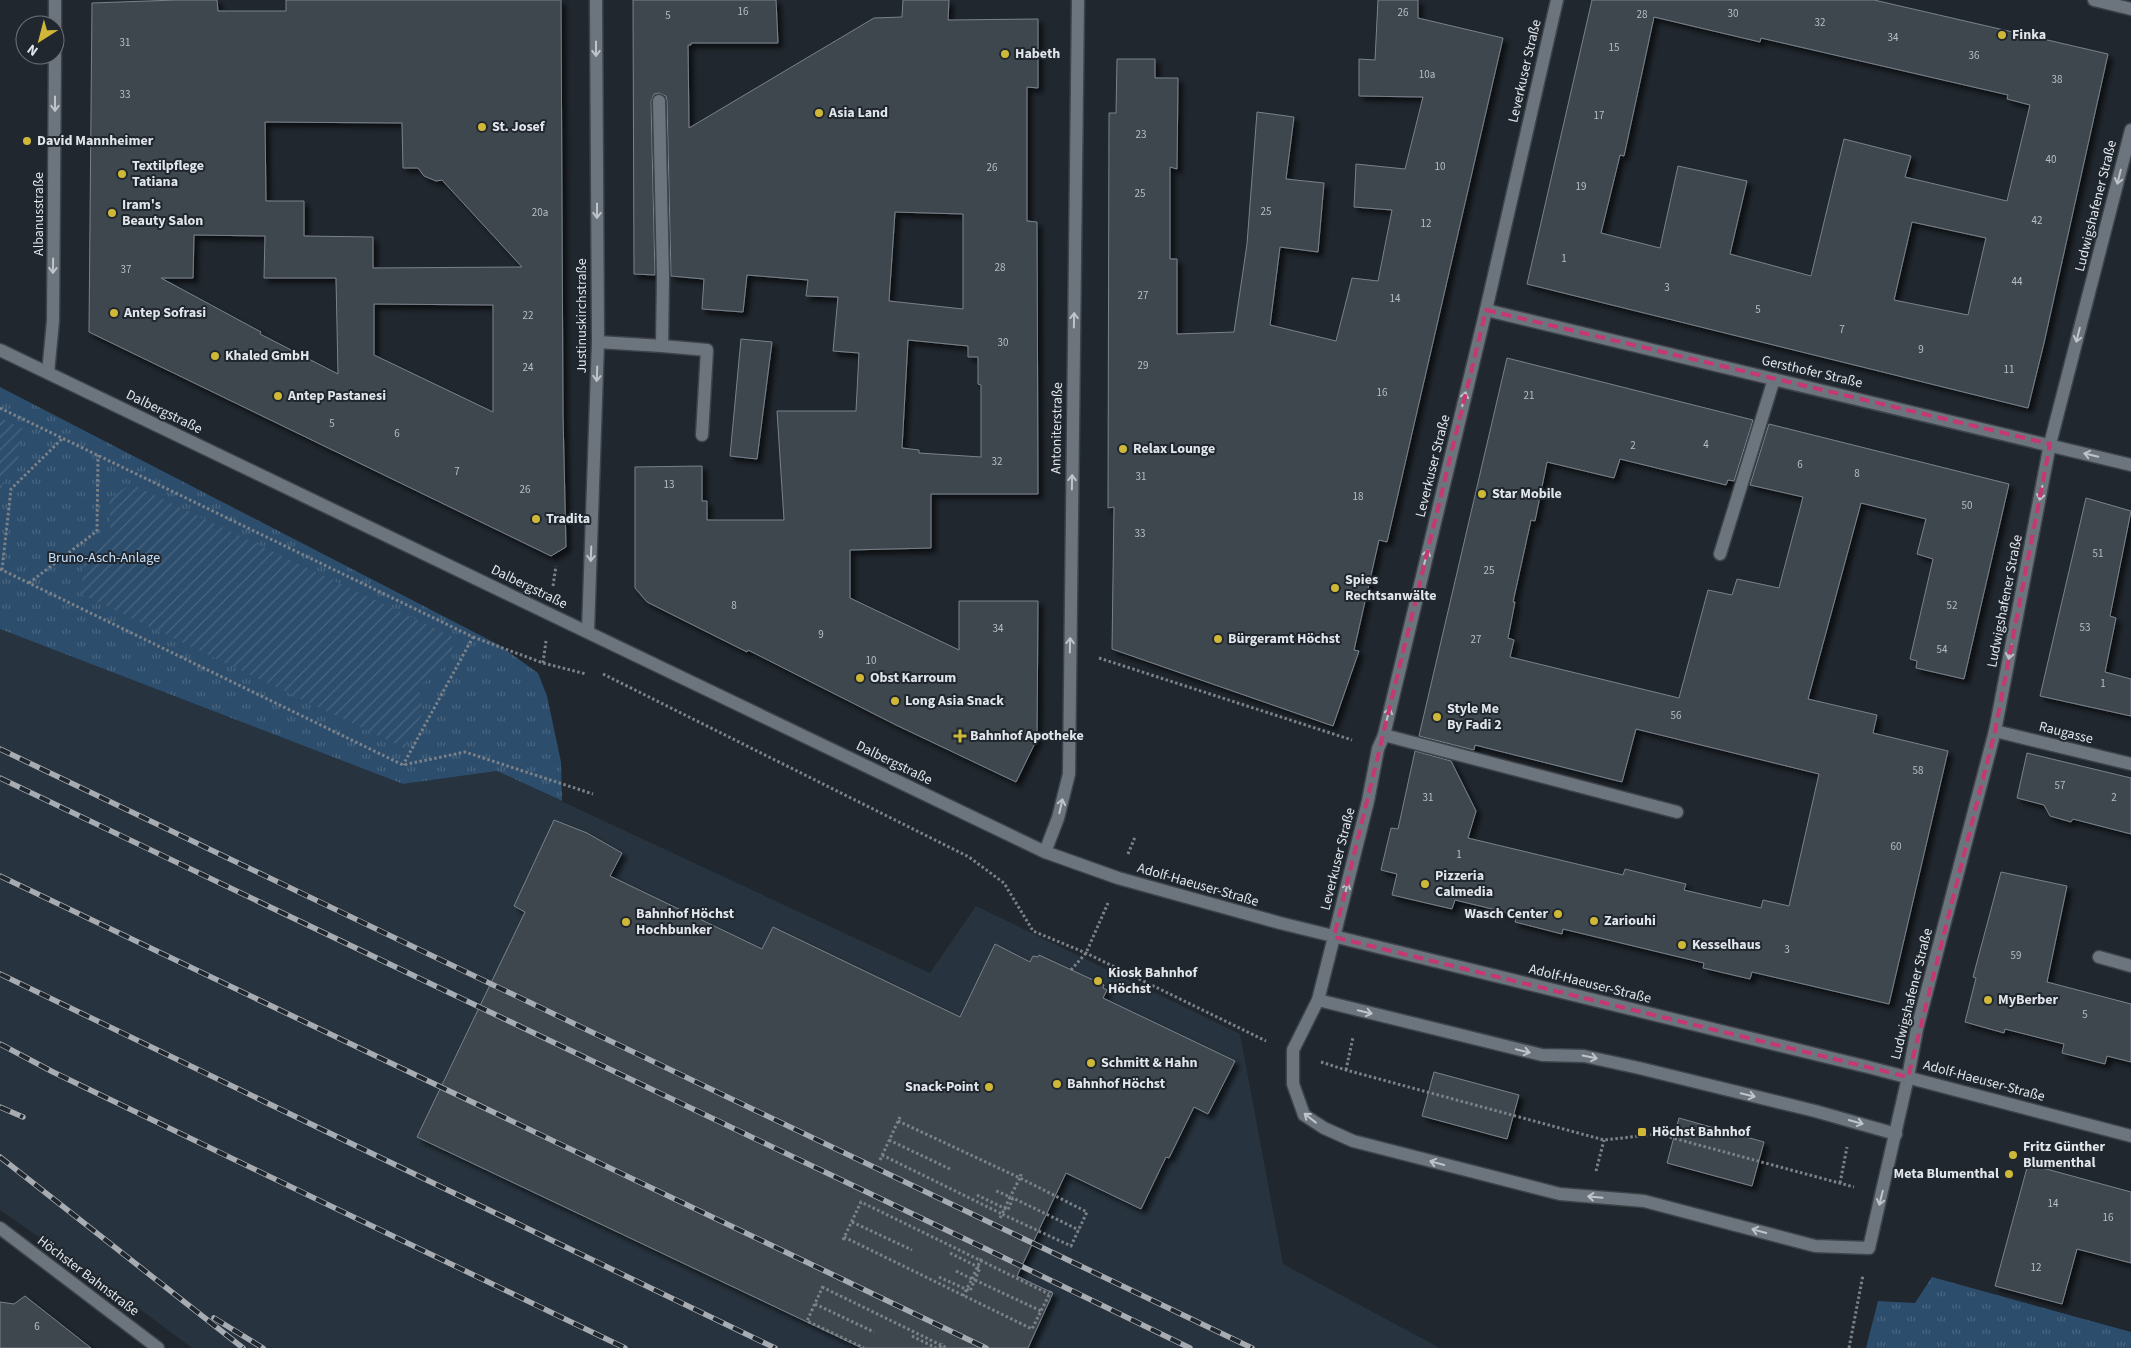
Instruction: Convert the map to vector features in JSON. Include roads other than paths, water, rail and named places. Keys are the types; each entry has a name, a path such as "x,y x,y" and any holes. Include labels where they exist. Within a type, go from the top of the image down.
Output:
{"street":[{"name":"Albanusstraße","path":"55,0 55,15"},
{"name":"Justinuskirchstraße","path":"588,631 598,342 596,0"},
{"name":"Antoniterstraße","path":"1045,852 1058,818 1069,774 1078,0"},
{"name":"Leverkuser Straße","path":"1557,0 1486,310 1384,735 1378,749 1368,801 1334,937 1318,1000 1293,1050 1293,1084 1304,1114 1324,1128 1353,1141 1560,1194 1644,1201 1815,1246 1869,1248"},
{"path":"2094,0 2131,9"},
{"name":"Albanusstraße","path":"48,373 53,321 55,65"},
{"path":"659,101 663,276 662,346"},
{"name":"Ludwigshafener Straße","path":"1869,1248 1896,1134 1917,1030 1995,731 2050,444 2131,130"},
{"name":"Gersthofer Straße","path":"1486,310 2131,465"},
{"path":"598,342 707,350 702,435"},
{"name":"Dalbergstraße","path":"0,350 1045,852"},
{"path":"1720,554 1774,379"},
{"name":"Raugasse","path":"1995,731 2131,764"},
{"path":"1384,735 1677,812"},
{"name":"Adolf-Haeuser-Straße","path":"1045,852 1118,878 1334,937 1908,1077 2131,1136"},
{"path":"2100,956 2131,966"},
{"path":"1318,1000 1542,1055 1584,1056 1620,1064 1823,1113 1896,1134"},
{"name":"Höchster Bahnstraße","path":"0,1228 158,1348"}],"railway":[{"path":"0,749 1252,1348"},
{"path":"0,778 1190,1348"},
{"path":"0,876 986,1348"},
{"path":"0,974 775,1348"},
{"path":"0,1044 53,1072 625,1348"},
{"path":"0,1107 23,1117"},
{"path":"0,1157 243,1348"},
{"path":"214,1318 263,1348"}],"place":[{"name":"Finka","path":"2002,35"},
{"name":"Habeth","path":"1005,54"},
{"name":"Asia Land","path":"819,113"},
{"name":"St. Josef","path":"482,127"},
{"name":"David Mannheimer","path":"27,141"},
{"name":"Textilpflege Tatiana","path":"122,174"},
{"name":"Iram's Beauty Salon","path":"112,213"},
{"name":"Antep Sofrasi","path":"114,313"},
{"name":"Khaled GmbH","path":"215,356"},
{"name":"Antep Pastanesi","path":"278,396"},
{"name":"Relax Lounge","path":"1123,449"},
{"name":"Star Mobile","path":"1482,494"},
{"name":"Tradita","path":"536,519"},
{"name":"Spies Rechtsanwälte","path":"1335,588"},
{"name":"Bürgeramt Höchst","path":"1218,639"},
{"name":"Obst Karroum","path":"860,678"},
{"name":"Long Asia Snack","path":"895,701"},
{"name":"Style Me By Fadi 2","path":"1437,717"},
{"name":"Bahnhof Apotheke","path":"960,736"},
{"name":"Pizzeria Calmedia","path":"1425,884"},
{"name":"Wasch Center","path":"1558,914"},
{"name":"Zariouhi","path":"1594,921"},
{"name":"Bahnhof Höchst Hochbunker","path":"626,922"},
{"name":"Kesselhaus","path":"1682,945"},
{"name":"Kiosk Bahnhof Höchst","path":"1098,981"},
{"name":"MyBerber","path":"1988,1000"},
{"name":"Schmitt & Hahn","path":"1091,1063"},
{"name":"Bahnhof Höchst","path":"1057,1084"},
{"name":"Snack-Point","path":"989,1087"},
{"name":"Höchst Bahnhof","path":"1642,1132"},
{"name":"Fritz Günther Blumenthal","path":"2013,1155"},
{"name":"Meta Blumenthal","path":"2009,1174"}],"park label":[{"name":"Bruno-Asch-Anlage","path":"104,558"}]}
